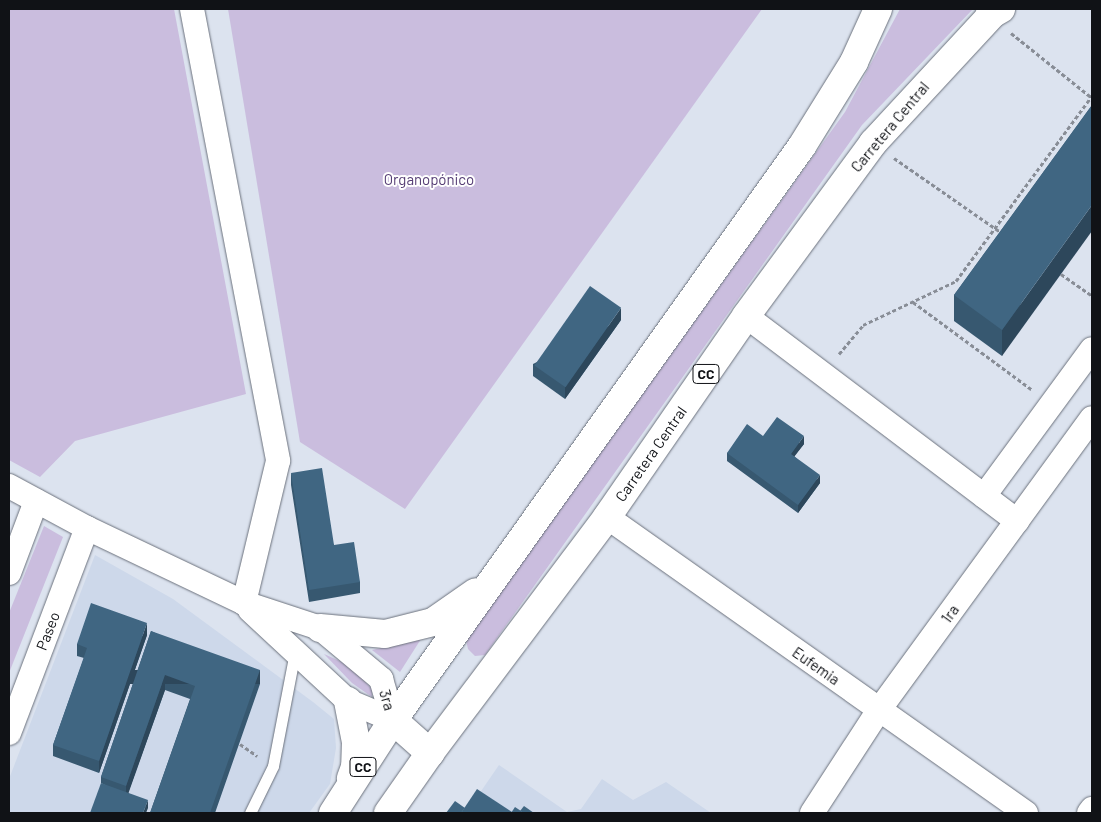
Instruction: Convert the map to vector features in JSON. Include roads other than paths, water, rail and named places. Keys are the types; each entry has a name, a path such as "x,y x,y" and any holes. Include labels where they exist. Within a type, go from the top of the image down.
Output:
{"main road":[{"path":"854,62 872,9"},
{"name":"CC","path":"339,804 392,720 802,146 854,62 878,9"},
{"name":"Carretera Central","path":"388,813 430,753 607,517 746,316 873,143 996,11"},
{"path":"320,628 386,634 433,622 493,579"},
{"path":"339,804 355,768 356,742 348,701"},
{"path":"392,720 430,753"}],"street":[{"path":"192,9 278,460 244,603"},
{"path":"746,316 1017,521"},
{"path":"984,496 1092,349"},
{"name":"1ra","path":"812,813 879,710 1092,418"},
{"name":"3ra","path":"9,486 87,528 244,603 320,628 381,679 392,720"},
{"path":"9,573 36,501"},
{"name":"Eufemia","path":"607,517 1026,813"},
{"name":"Paseo","path":"9,730 87,528"},
{"name":"3ra","path":"244,603 348,701 392,720"},
{"path":"1090,813 1092,809"}],"lane":[{"path":"250,813 273,766 295,650"}],"park label":[{"name":"Organopónico","path":"429,180"}]}
